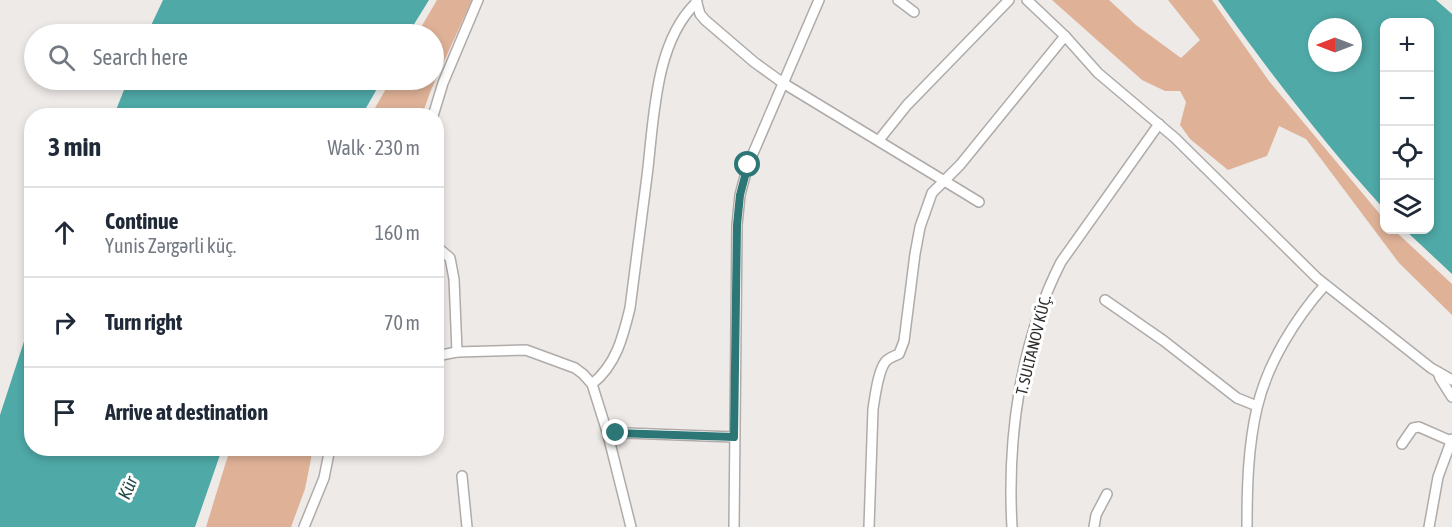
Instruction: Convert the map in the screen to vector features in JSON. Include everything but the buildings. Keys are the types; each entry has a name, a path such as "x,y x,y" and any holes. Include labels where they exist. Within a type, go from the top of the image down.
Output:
{"street":[{"path":"444,81 478,0"},
{"path":"734,527 737,225 740,195 748,165 819,0"},
{"path":"898,0 914,12"},
{"path":"879,141 907,105 1009,0"},
{"path":"1027,0 1065,36 1098,73 1191,153 1325,285 1438,372 1452,380"},
{"path":"592,384 604,374 612,362 623,334 630,308 660,80 672,37 679,23 696,1 705,20 754,62 783,83 979,202"},
{"path":"869,527 873,409 876,391 884,363 899,354 902,348 920,227 932,193 960,165 1065,36"},
{"path":"435,108 441,90"},
{"name":"T. SULTANOV KÜÇ.","path":"1012,527 1010,497 1013,435 1034,330 1048,286 1060,262 1159,124"},
{"path":"444,253 450,258 456,299 457,352"},
{"path":"1247,527 1250,447 1257,406 1270,369 1285,341 1314,297 1325,285"},
{"path":"1105,300 1164,341 1228,392 1257,406"},
{"path":"444,354 526,350 575,368 592,384 608,435 631,527"},
{"path":"1438,372 1452,397"},
{"path":"1402,444 1413,428 1419,427 1452,440 1438,477 1429,527"},
{"path":"608,435 627,433 734,437"},
{"path":"304,527 324,478 328,456"},
{"path":"462,476 468,527"},
{"path":"1094,527 1096,515 1107,494"}],"shaded area":[{"path":"437,0 472,0 444,61 444,24 423,24"},
{"path":"1052,0 1109,0 1136,25 1181,58 1200,40 1168,0 1212,0 1269,81 1380,214 1380,234 1398,234 1452,284 1452,315 1399,263 1306,139 1279,126 1267,156 1228,170 1190,139 1180,125 1186,102 1180,91 1165,91 1142,80"},
{"path":"385,90 431,90 425,108 375,108"},
{"path":"228,456 312,456 305,489 291,527 206,527"}],"water":[{"path":"163,0 429,0 414,24 152,24"},
{"path":"1218,0 1436,0 1452,14 1452,274 1409,234 1434,234 1434,18 1380,18 1380,204 1277,80"},
{"path":"124,90 376,90 366,108 117,108"},
{"name":"Kür","path":"24,341 24,456 220,456 195,527 0,527 0,415"}],"route":[{"path":"616,433 734,437 737,225 740,195 748,165"}]}
